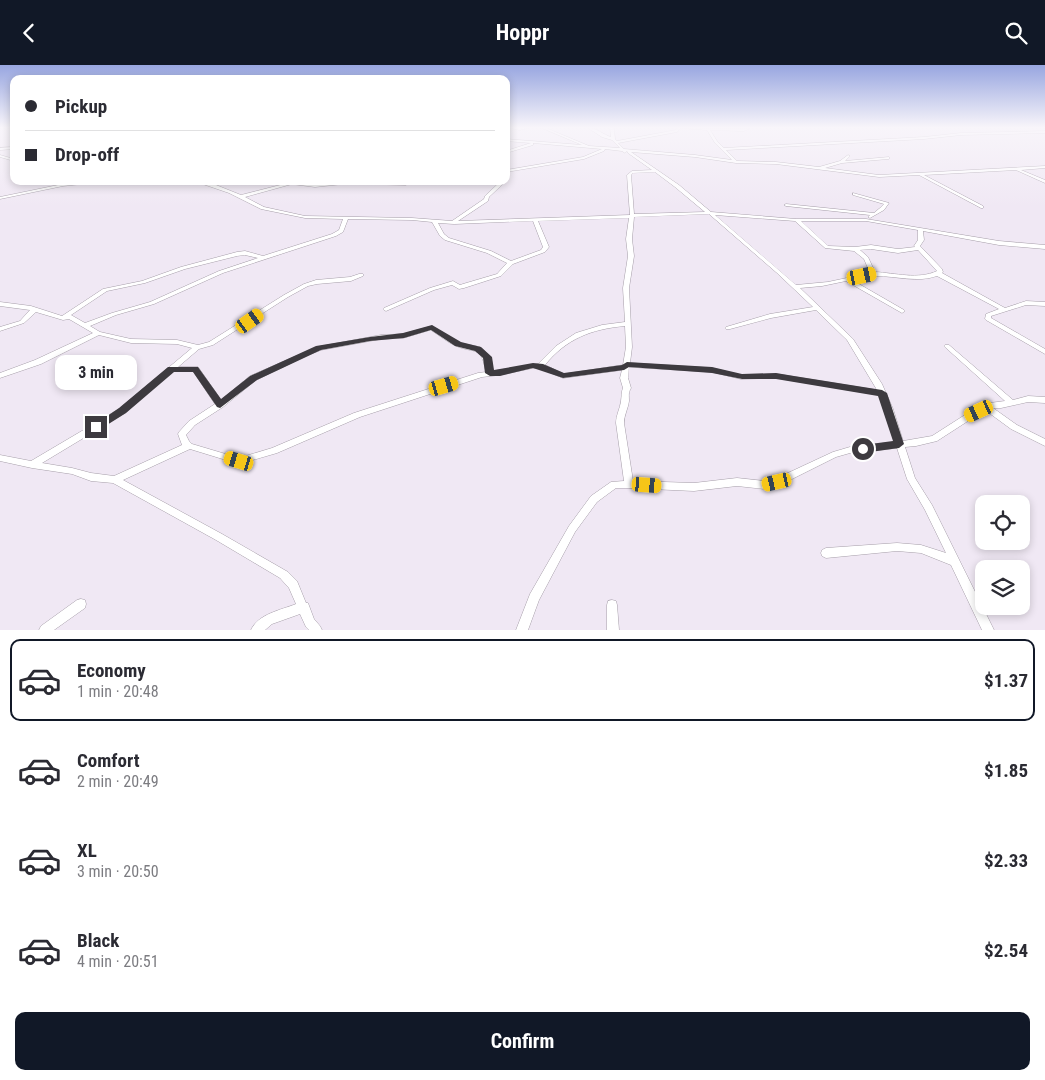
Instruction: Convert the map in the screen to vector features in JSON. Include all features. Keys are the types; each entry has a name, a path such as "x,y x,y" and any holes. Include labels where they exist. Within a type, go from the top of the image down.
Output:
{"street":[{"path":"510,171 584,158 593,154"},
{"path":"630,154 710,213 818,308 850,339 882,393 911,479 929,508 988,630"},
{"path":"667,154 736,162 776,163 879,176 1045,167"},
{"path":"729,154 736,162"},
{"path":"842,162 848,156"},
{"path":"818,169 842,162 888,158"},
{"path":"1016,169 1045,182"},
{"path":"629,484 620,416 627,388 624,377 629,347 626,288 632,215 629,185 630,173 655,171"},
{"path":"920,175 981,207"},
{"path":"0,198 63,185"},
{"path":"211,185 263,208 305,217 412,219 454,223 710,213 796,220 866,220 920,231 957,235 999,243 1045,247"},
{"path":"241,197 285,185"},
{"path":"307,185 324,185"},
{"path":"454,223 486,201 487,197 500,185"},
{"path":"855,194 887,203 882,209 866,220"},
{"path":"786,205 874,214"},
{"path":"85,325 152,303 221,272 261,257 334,235 341,231 346,219"},
{"path":"386,309 442,285 453,283 460,287 499,275 511,263 543,251 546,247 535,220"},
{"path":"796,220 827,247 855,249 871,247 898,251 920,248"},
{"path":"434,221 442,235 447,239 488,252 511,263"},
{"path":"920,231 921,240 917,246 940,270 938,274"},
{"path":"855,249 866,258 873,273"},
{"path":"63,318 95,295 112,288 143,283 183,268 237,254 245,253 261,257"},
{"path":"794,287 848,280 873,273 926,278 938,274 1003,309"},
{"path":"0,304 32,308 63,318 70,317 98,333 131,341 177,342 197,347 211,344 306,285 316,282 351,279 361,275"},
{"path":"848,280 902,311"},
{"path":"1045,304 1026,303 988,315 988,319 1045,352"},
{"path":"0,329 27,319 34,310 32,308"},
{"path":"728,328 770,316 818,308"},
{"path":"540,366 558,345 571,337 591,330 628,324"},
{"path":"490,373 487,357 478,349 458,344 432,328 404,336 381,337 319,348 254,378 220,405 192,423 182,434 185,443 189,446 239,461 274,451 357,415 444,386 490,373 540,366 563,375 626,366 712,370 742,377 776,376 882,393"},
{"path":"0,376 38,362 98,333"},
{"path":"947,346 1011,402"},
{"path":"32,465 122,411 197,347"},
{"path":"172,369 195,369 220,405"},
{"path":"522,630 534,598 572,529 600,494 614,485 694,487 737,482 765,485 777,482 834,455 850,450 934,439 985,406 1028,399 1045,400"},
{"path":"985,406 1014,427 1045,443"},
{"path":"115,481 189,446"},
{"path":"0,458 115,481 219,537 284,575 293,585 310,623 316,630"},
{"path":"826,553 897,547 921,549 954,561"},
{"path":"45,630 81,604"},
{"path":"612,605 613,630"},
{"path":"257,630 268,620 304,607"}],"route":[{"path":"96,427 122,411 172,369 195,369 220,405 254,378 319,348 381,337 404,336 432,328 458,344 478,349 487,357 490,373 540,366 552,373 578,375 627,365 662,366 712,370 742,377 776,376 794,378 882,393 889,409 899,444 863,449"}]}
